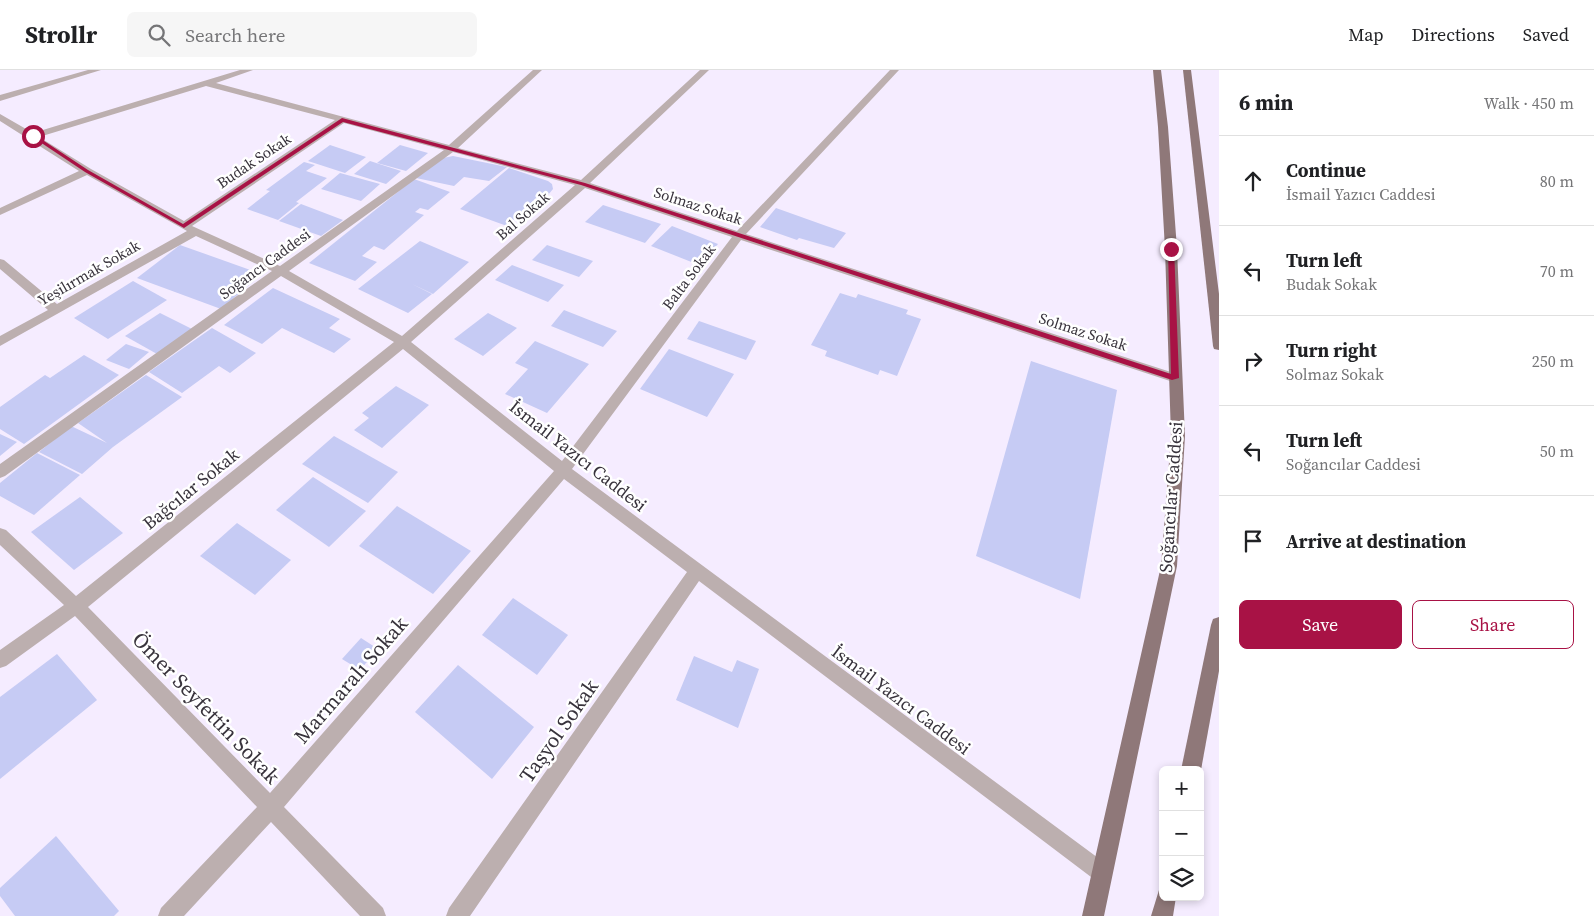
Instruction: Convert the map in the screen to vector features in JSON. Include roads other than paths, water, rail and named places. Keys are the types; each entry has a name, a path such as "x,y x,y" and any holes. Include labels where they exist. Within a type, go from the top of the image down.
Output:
{"main road":[{"name":"Soğancılar Caddesi","path":"1093,916 1169,566 1178,436 1171,249 1163,127 1156,70"},
{"path":"1187,70 1219,346"},
{"path":"1193,766 1219,625"},
{"path":"1162,916 1165,901"}],"street":[{"path":"0,98 98,70"},
{"path":"33,136 249,70"},
{"name":"Soğancı Caddesi","path":"0,472 451,149 538,70"},
{"name":"Bal Sokak","path":"402,342 583,184 705,70"},
{"name":"Balta Sokak","path":"563,470 738,236 895,70"},
{"name":"Solmaz Sokak","path":"206,83 583,184 1175,378"},
{"name":"İsmail Yazıcı Caddesi","path":"0,117 86,171 189,229 281,271 402,342 563,470 1102,873"},
{"name":"Budak Sokak","path":"189,229 342,120"},
{"path":"0,212 86,171"},
{"name":"Yeşilırmak Sokak","path":"0,342 189,229"},
{"path":"0,263 56,310"},
{"name":"Bağcılar Sokak","path":"0,660 76,606 402,342"},
{"name":"Marmaralı Sokak","path":"169,916 270,808 563,470"},
{"name":"Ömer Seyfettin Sokak","path":"0,535 76,606 375,916"},
{"name":"Taşyol Sokak","path":"457,916 698,571"}]}
